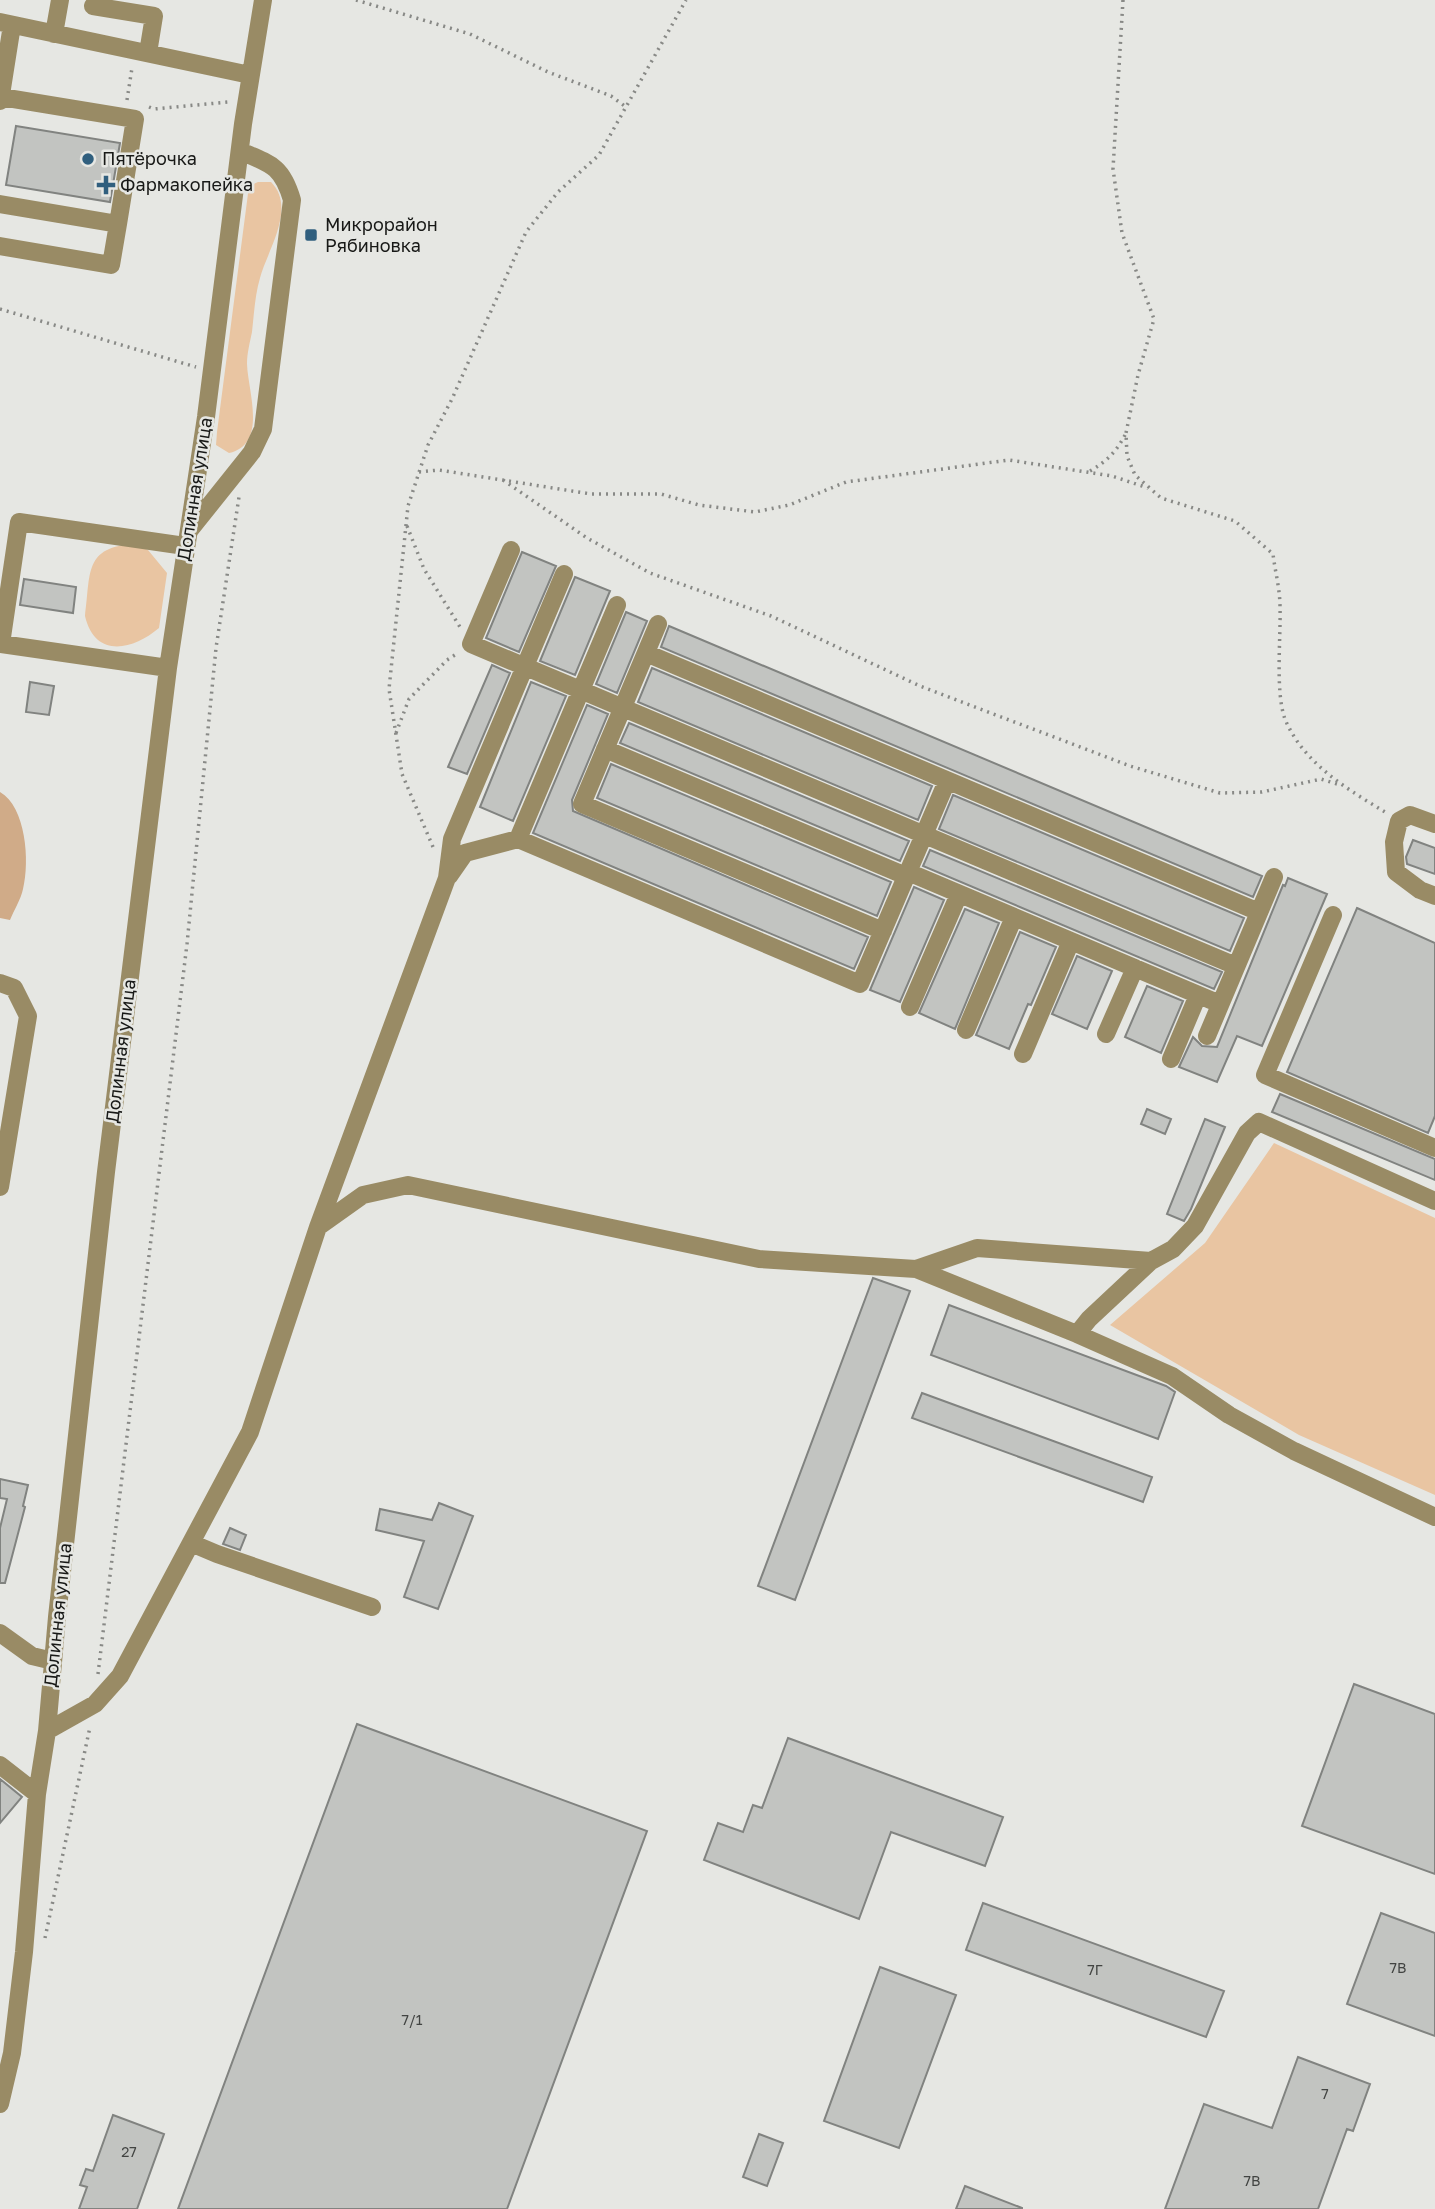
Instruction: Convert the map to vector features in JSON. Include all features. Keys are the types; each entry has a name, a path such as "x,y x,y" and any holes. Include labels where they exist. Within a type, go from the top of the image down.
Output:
{"street":[{"path":"54,34 60,0"},
{"name":"Долинная улица","path":"0,2104 12,2053 23,1964 37,1794 47,1731 108,1159 168,668 212,371 250,75 263,0"},
{"path":"93,6 154,16 141,52"},
{"path":"0,246 111,265 135,119 0,99 6,23 250,75"},
{"path":"168,668 1,644 19,522 186,540 252,452 262,429 270,385 292,200 286,179 267,162 240,151"},
{"path":"0,204 118,224"},
{"path":"511,550 471,644 1236,966"},
{"path":"47,1731 95,1704 120,1676 250,1432 318,1227 447,878 452,839 564,574"},
{"path":"518,839 617,606"},
{"path":"658,624 582,804 883,931"},
{"path":"646,653 1259,912"},
{"path":"605,749 1220,1004"},
{"path":"447,878 465,853 518,839 860,984 947,780"},
{"path":"1435,824 1410,815 1399,821 1394,842 1396,872 1420,890 1435,896"},
{"path":"1207,1036 1274,877"},
{"path":"910,1007 958,894"},
{"path":"1332,915 1265,1075 1435,1148"},
{"path":"966,1030 1014,917"},
{"path":"1023,1054 1070,941"},
{"path":"1107,1034 1135,968"},
{"path":"0,984 14,988 28,1016 0,1187"},
{"path":"1171,1059 1198,995"},
{"path":"1077,1334 1089,1319 1151,1261 1173,1249 1195,1226 1247,1133 1259,1122 1435,1201"},
{"path":"318,1227 363,1195 408,1185 759,1259 916,1269 1077,1334 1171,1376 1229,1415 1294,1451 1435,1517"},
{"path":"916,1269 977,1248 1151,1261"},
{"path":"191,1543 372,1606"},
{"path":"0,1633 32,1656 53,1661"},
{"path":"0,1765 37,1794"}],"path":[{"path":"356,0 470,34 548,72 611,96 626,107"},
{"path":"400,761 388,689 408,506 428,445 452,399 526,232 558,192 599,155 686,0"},
{"path":"1123,0 1113,169 1122,233 1154,319 1138,375 1126,433 1127,456 1135,475 1161,498 1235,521 1273,554 1280,602 1281,689 1285,718 1308,756 1342,786 1399,821"},
{"path":"127,100 141,52"},
{"path":"154,108 237,101"},
{"path":"0,309 212,371"},
{"path":"1087,472 1101,465 1118,449 1126,433"},
{"path":"419,472 439,470 591,494 661,494 699,505 755,512 789,505 846,482 1009,460 1112,476 1152,490"},
{"path":"503,480 587,538 650,573 771,616 920,686 1129,766 1220,793 1262,792 1321,779 1342,786"},
{"path":"45,1939 95,1704 187,944 216,648 239,496"},
{"path":"406,524 424,569 471,644 447,660 409,699 396,734 402,774 435,851"}],"shaded area":[{"path":"258,182 271,182 278,192 281,217 258,284 247,356 252,428 241,448 229,453 216,445 217,432 249,186"},
{"path":"136,544 148,550 167,573 159,628 149,636 127,645 106,644 97,639 90,630 85,616 93,565 107,550"},
{"path":"0,792 16,810 26,850 23,889 10,920 0,918"},
{"path":"1274,1143 1435,1218 1435,1495 1299,1435 1110,1325 1205,1243"}],"building":[{"path":"16,126 120,143 110,202 6,185"},
{"path":"522,552 556,566 519,652 486,638"},
{"path":"575,577 610,591 575,675 540,661"},
{"path":"24,579 76,587 73,613 20,605"},
{"path":"626,612 647,621 617,693 596,684"},
{"path":"669,626 1262,876 1253,897 661,647"},
{"path":"492,665 510,673 467,774 448,767"},
{"path":"652,668 932,786 918,820 638,702"},
{"path":"30,682 54,686 49,715 26,712"},
{"path":"531,682 566,696 513,821 480,807"},
{"path":"587,705 608,714 572,800 573,811 868,937 854,969 533,833"},
{"path":"629,723 909,841 900,861 620,743"},
{"path":"611,764 891,882 877,916 597,798"},
{"path":"953,795 1244,918 1230,951 939,829"},
{"path":"1413,840 1435,848 1435,874 1407,864 1406,857"},
{"path":"930,850 1222,972 1214,989 923,866"},
{"path":"1288,878 1327,894 1262,1046 1237,1036 1217,1082 1179,1067 1193,1037 1202,1046 1217,1047"},
{"path":"914,887 944,900 900,1002 870,990"},
{"path":"1357,908 1435,943 1435,1116 1428,1133 1287,1072"},
{"path":"965,909 999,923 955,1029 919,1013"},
{"path":"1020,932 1056,947 1009,1049 976,1035"},
{"path":"1077,956 1112,971 1087,1029 1052,1014"},
{"path":"1147,986 1183,1001 1161,1053 1125,1037"},
{"path":"1280,1094 1435,1159 1435,1180 1272,1112"},
{"path":"1147,1109 1171,1119 1165,1134 1141,1124"},
{"path":"1205,1119 1225,1127 1184,1221 1167,1214"},
{"path":"873,1278 910,1291 795,1600 758,1586"},
{"path":"949,1305 1166,1386 1175,1392 1158,1439 931,1355"},
{"path":"922,1393 1152,1477 1143,1502 912,1418"},
{"path":"0,1479 28,1485 23,1506 25,1507 5,1583 0,1583 0,1528 7,1499 0,1498"},
{"path":"439,1503 473,1516 438,1609 404,1597 424,1541 376,1530 380,1509 432,1520"},
{"path":"230,1528 246,1535 240,1550 223,1544"},
{"path":"1354,1684 1435,1714 1435,1874 1302,1826"},
{"path":"357,1724 647,1831 507,2209 178,2209"},
{"path":"788,1738 1003,1817 985,1866 891,1832 859,1919 704,1860 718,1823 743,1832 753,1805 762,1808"},
{"path":"0,1779 22,1797 0,1823"},
{"path":"983,1903 1224,1991 1206,2037 966,1950"},
{"path":"1381,1913 1435,1933 1435,2036 1347,2004"},
{"path":"880,1967 956,1995 899,2148 824,2121"},
{"path":"1298,2057 1370,2084 1353,2131 1347,2129 1318,2209 1165,2209 1204,2104 1272,2128"},
{"path":"113,2115 164,2134 137,2209 79,2209 87,2187 80,2185 86,2169 93,2171"},
{"path":"759,2134 783,2143 767,2186 743,2177"},
{"path":"965,2186 1022,2208 1022,2209 956,2209"}],"place":[{"name":"Пятёрочка","path":"88,159"},
{"name":"Фармакопейка","path":"106,185"},
{"name":"Микрорайон Рябиновка","path":"311,235"}]}
